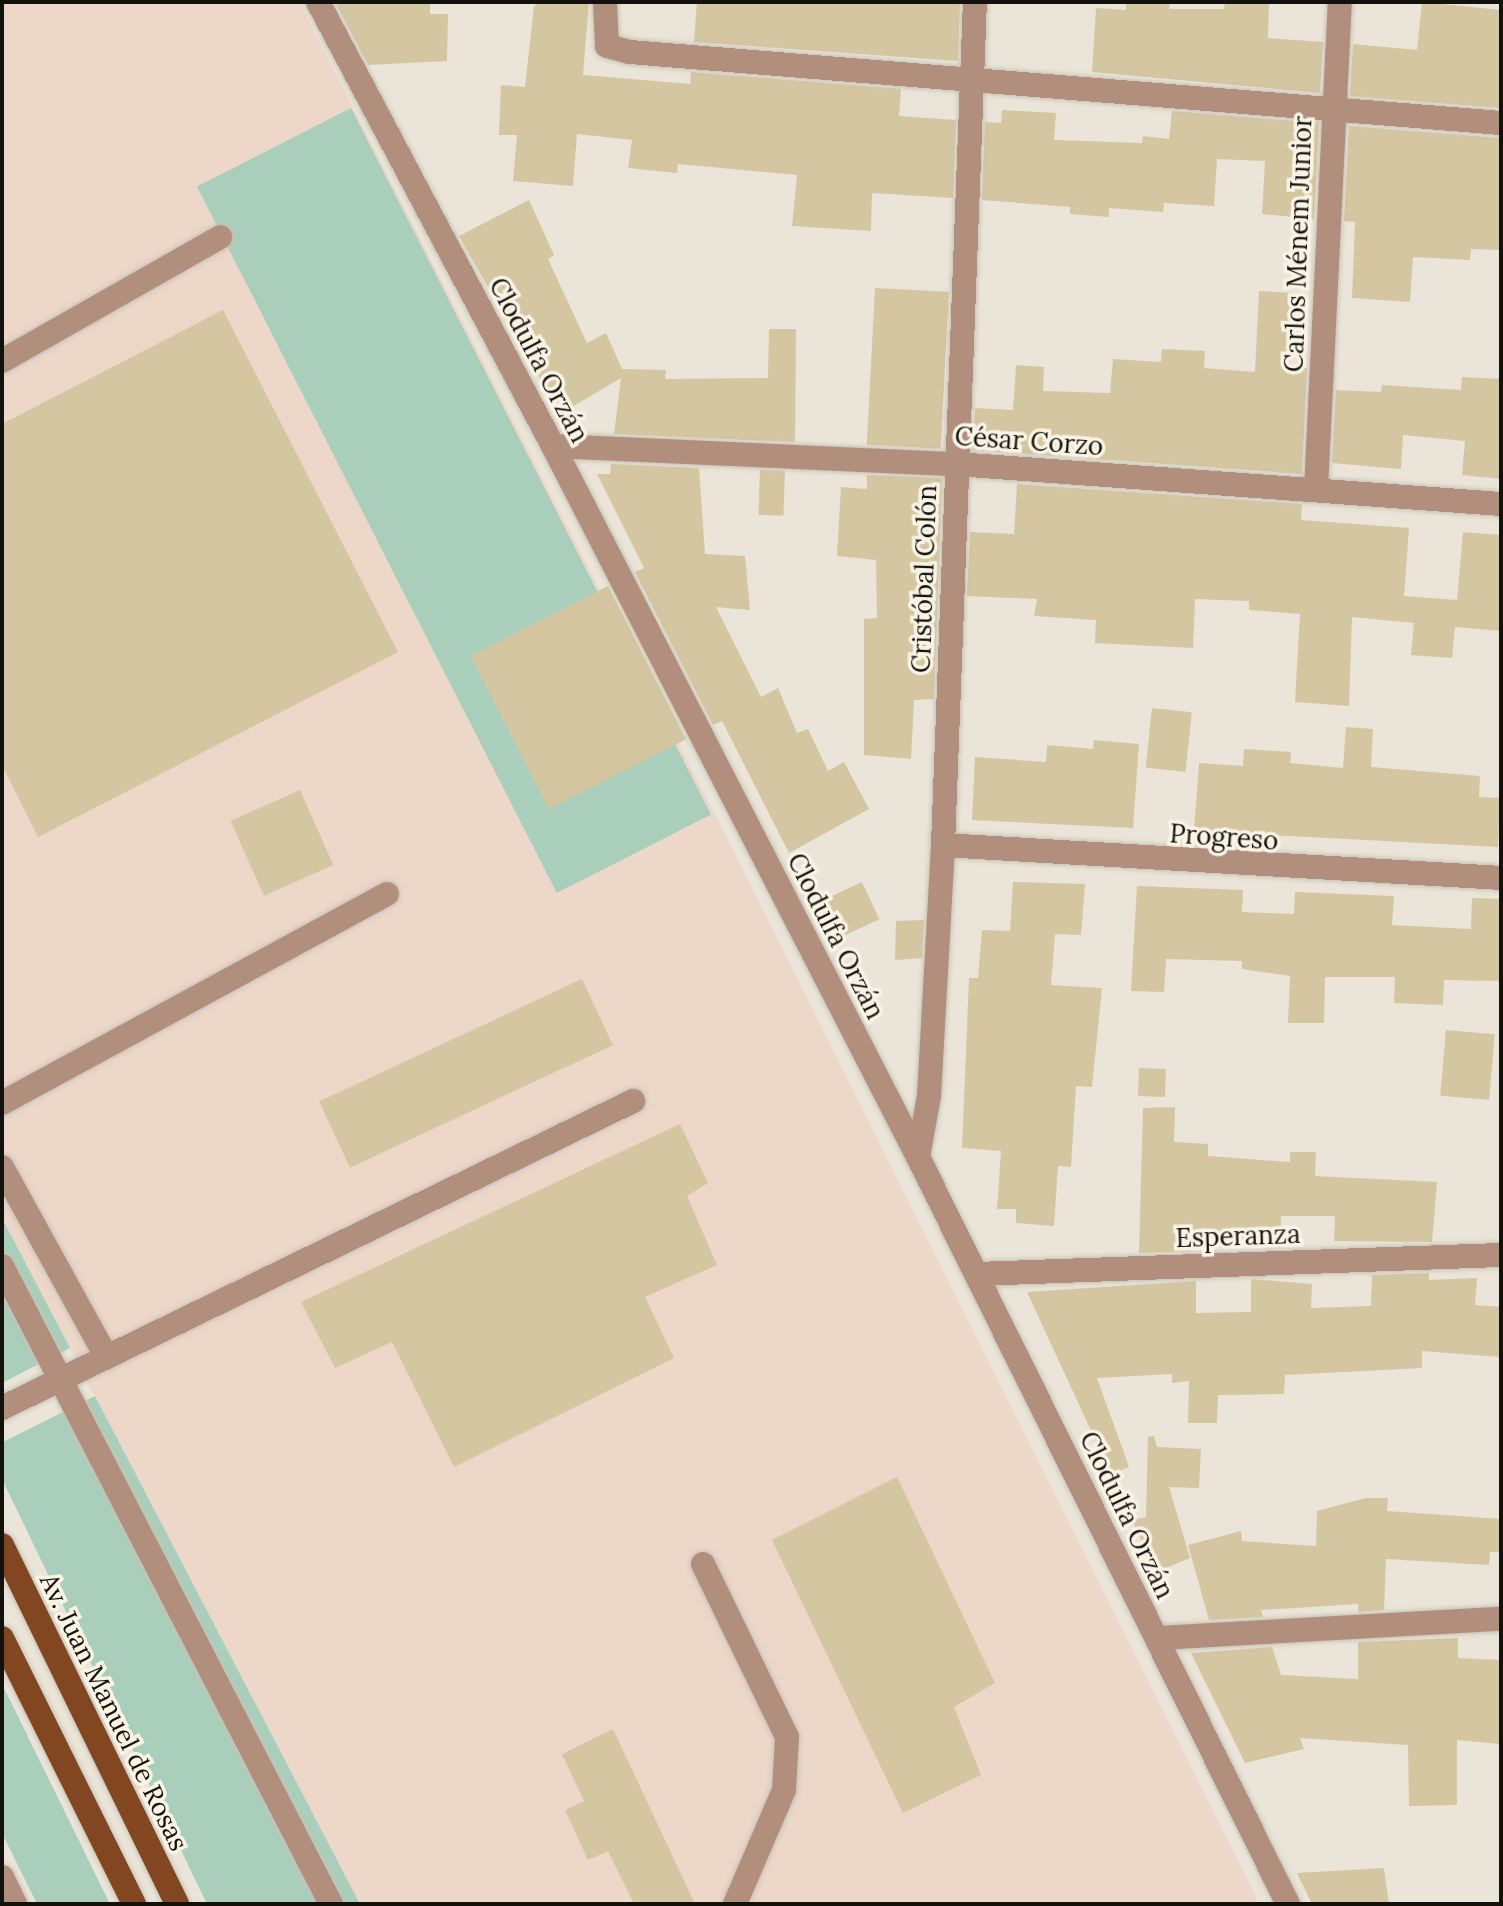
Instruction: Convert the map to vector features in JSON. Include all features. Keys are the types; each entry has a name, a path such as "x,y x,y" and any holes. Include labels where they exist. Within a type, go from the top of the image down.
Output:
{"main road":[{"name":"Av. Juan Manuel de Rosas","path":"2,1545 177,1904"},
{"path":"2,1638 134,1904"}],"street":[{"name":"Clodulfa Orzán","path":"318,2 553,446 918,1157 1288,1904"},
{"path":"605,2 607,46 630,52 1501,123"},
{"name":"Cristóbal Colón","path":"918,1157 929,1096 943,845 975,2"},
{"name":"Carlos Ménem Junior","path":"1316,489 1331,110 1340,2"},
{"path":"2,361 220,237"},
{"name":"César Corzo","path":"553,446 956,464 1501,504"},
{"name":"Progreso","path":"943,845 1335,873 1501,878"},
{"path":"2,1103 387,894"},
{"path":"2,1408 61,1375 633,1101"},
{"path":"2,1167 105,1354"},
{"name":"Esperanza","path":"977,1274 1501,1255"},
{"path":"2,1266 61,1375 331,1904"},
{"path":"703,1564 787,1737 784,1790 735,1904"},
{"path":"1157,1638 1501,1619"},
{"path":"2,1877 15,1904"}],"shaded area":[{"path":"2,2 299,2 714,813 1259,1904 360,1904 2,1218"}],"green space":[{"path":"351,108 711,815 557,893 197,187"},
{"path":"2,1218 70,1348 2,1383"},
{"path":"95,1396 360,1904 207,1904 2,1479 3,1442"},
{"path":"2,1685 110,1904 37,1904 2,1833"}],"building":[{"path":"335,2 430,2 430,14 448,14 447,61 368,65"},
{"path":"541,2 589,2 583,75 690,84 691,72 901,89 899,116 956,120 953,198 872,193 871,231 792,226 797,175 678,164 677,173 628,168 632,140 577,134 573,186 513,181 517,135 499,135 501,85 525,87 534,6"},
{"path":"697,2 960,2 958,61 694,42"},
{"path":"1126,2 1170,2 1169,9 1224,9 1225,2 1269,2 1268,38 1323,42 1320,93 1092,72 1096,8 1126,10"},
{"path":"1422,2 1501,10 1501,108 1350,96 1353,44 1417,50"},
{"path":"1002,110 1056,113 1054,140 1142,143 1143,136 1169,139 1172,111 1319,123 1314,219 1262,214 1265,161 1217,159 1214,206 1164,203 1163,212 1109,208 1109,217 1070,214 1070,207 982,200 985,122 1001,123"},
{"path":"1349,126 1501,138 1501,250 1471,249 1470,260 1413,257 1410,302 1352,298 1355,222 1344,221"},
{"path":"529,200 554,255 548,259 587,343 606,333 622,369 666,370 665,379 768,378 769,329 796,329 795,442 614,434 621,378 560,414 459,236"},
{"path":"875,288 949,292 941,449 867,445"},
{"path":"1259,291 1291,293 1286,367 1307,368 1302,474 973,450 975,408 1013,410 1016,365 1044,367 1043,391 1110,393 1113,359 1161,362 1162,349 1205,351 1204,368 1255,372"},
{"path":"223,310 398,652 38,837 2,765 2,424"},
{"path":"1462,377 1501,379 1501,479 1462,475 1465,441 1403,435 1401,469 1332,463 1336,390 1381,392 1382,385 1461,390"},
{"path":"611,464 699,468 705,554 745,556 750,610 716,607 761,697 778,688 797,733 808,729 828,771 844,762 869,809 789,853 722,721 713,725 635,572 644,568 597,474 610,474"},
{"path":"760,470 785,471 783,516 758,515"},
{"path":"867,475 942,478 934,699 914,700 911,759 864,755 864,619 877,618 876,560 837,556 841,487 867,489"},
{"path":"1017,484 1302,504 1301,520 1409,528 1404,596 1457,600 1463,532 1501,535 1501,631 1455,627 1452,658 1411,655 1414,623 1352,617 1349,706 1295,702 1300,614 1249,610 1249,601 1195,599 1193,648 1095,643 1096,620 1034,616 1037,599 967,596 970,532 1014,534"},
{"path":"608,586 686,739 549,809 471,656"},
{"path":"1152,708 1192,712 1186,772 1146,768"},
{"path":"1346,727 1373,729 1371,767 1480,776 1479,797 1500,798 1498,847 1194,831 1199,763 1243,766 1244,749 1291,752 1290,763 1343,768"},
{"path":"1094,740 1139,744 1133,828 972,820 975,757 1046,762 1047,745 1093,749"},
{"path":"300,790 333,865 264,896 231,821"},
{"path":"862,882 879,919 833,941 816,904"},
{"path":"1013,882 1085,884 1081,935 1055,934 1051,985 1102,988 1092,1087 1076,1086 1071,1167 1058,1166 1054,1226 1016,1223 1016,1209 997,1209 1001,1151 962,1148 969,978 978,978 982,930 1010,931"},
{"path":"1137,886 1243,890 1242,912 1294,914 1295,892 1394,896 1392,925 1471,929 1472,898 1501,899 1501,981 1444,980 1443,1005 1394,1003 1395,977 1325,977 1324,1023 1288,1023 1290,976 1242,969 1242,961 1166,959 1164,992 1131,991"},
{"path":"924,920 922,958 895,960 896,921"},
{"path":"582,979 613,1045 350,1168 319,1102"},
{"path":"1446,1030 1495,1034 1489,1100 1440,1096"},
{"path":"1139,1068 1166,1069 1165,1097 1138,1096"},
{"path":"1175,1107 1174,1142 1208,1144 1208,1156 1290,1162 1290,1152 1316,1152 1315,1176 1437,1182 1432,1242 1334,1241 1335,1216 1281,1216 1281,1248 1196,1244 1196,1251 1139,1253 1143,1108"},
{"path":"680,1124 708,1183 687,1196 717,1265 645,1297 674,1358 454,1467 392,1342 335,1368 301,1302"},
{"path":"1429,1273 1429,1280 1477,1278 1475,1305 1501,1307 1501,1357 1422,1351 1422,1368 1285,1375 1284,1394 1218,1395 1217,1423 1188,1423 1189,1381 1172,1383 1172,1374 1097,1378 1129,1467 1111,1474 1027,1292 1196,1281 1196,1313 1251,1312 1251,1279 1312,1284 1311,1308 1371,1306 1372,1275"},
{"path":"1154,1436 1157,1447 1201,1449 1199,1488 1169,1487 1190,1558 1156,1572 1132,1520 1146,1517 1148,1437"},
{"path":"897,1477 995,1683 954,1707 981,1775 903,1813 772,1540"},
{"path":"1366,1498 1388,1498 1387,1511 1501,1519 1501,1552 1490,1552 1489,1565 1386,1559 1384,1610 1358,1612 1358,1604 1261,1610 1263,1617 1209,1620 1188,1545 1241,1531 1242,1541 1316,1546 1317,1511"},
{"path":"1458,1638 1458,1658 1501,1660 1501,1744 1457,1740 1457,1805 1409,1806 1408,1745 1300,1738 1304,1749 1245,1763 1191,1653 1272,1647 1281,1675 1358,1679 1358,1642"},
{"path":"613,1729 695,1904 634,1904 608,1851 588,1860 565,1810 584,1801 562,1754"},
{"path":"1384,1868 1389,1904 1312,1904 1297,1873"}]}
